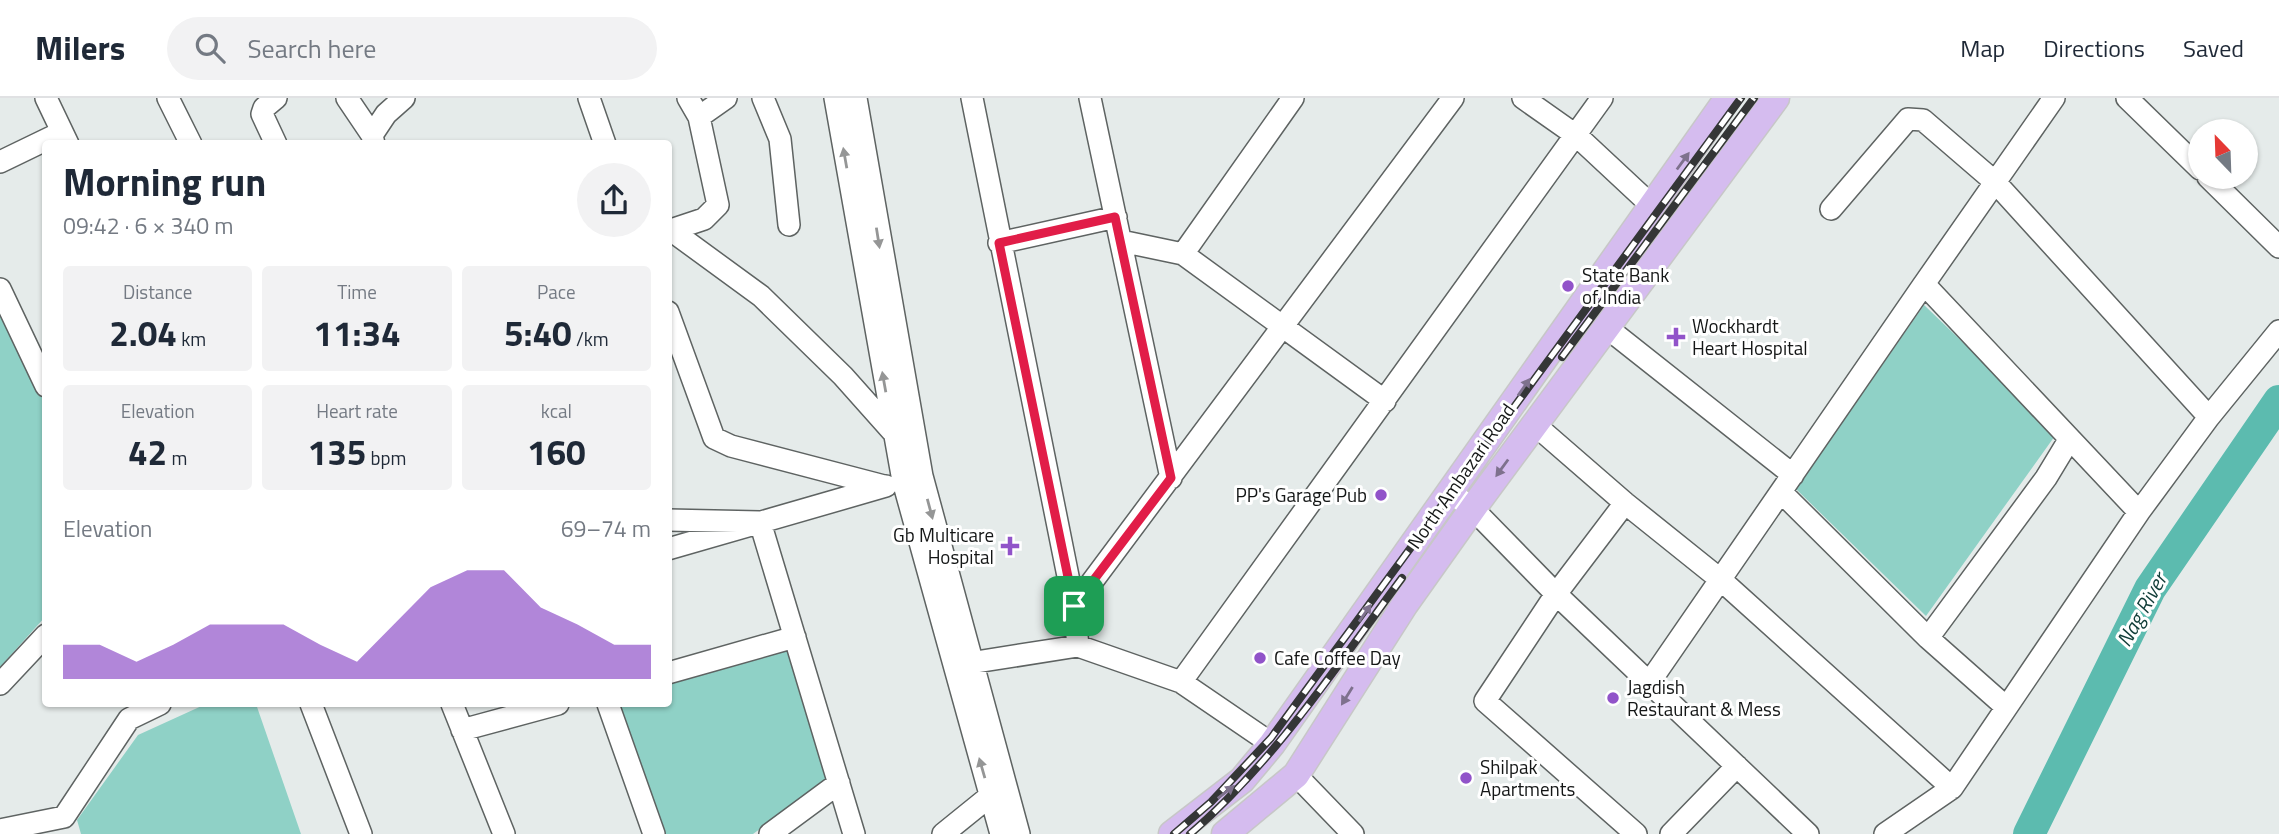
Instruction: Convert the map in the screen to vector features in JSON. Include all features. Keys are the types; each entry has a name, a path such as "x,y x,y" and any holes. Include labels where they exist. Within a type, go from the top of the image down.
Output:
{"main road":[{"name":"North Ambazari Road","path":"1172,834 1242,780 1272,744 1728,98"},
{"name":"North Ambazari Road","path":"1225,834 1297,775 1405,604 1472,509 1776,98"}],"street":[{"path":"46,98 65,138"},
{"path":"168,98 189,140"},
{"path":"274,140 262,114 264,108 276,98"},
{"path":"347,98 373,139"},
{"path":"373,139 386,114 404,98"},
{"path":"589,98 604,140"},
{"path":"672,230 704,219 718,205 699,117 688,98"},
{"path":"699,117 726,98"},
{"path":"763,98 780,139 789,225"},
{"path":"835,98 903,481 1019,834"},
{"path":"856,98 903,481"},
{"path":"972,98 1074,606 1078,646"},
{"path":"1090,98 1171,478"},
{"path":"1183,254 1293,98"},
{"path":"1074,606 1453,98"},
{"path":"1523,98 1577,136 1651,205"},
{"path":"1181,682 1602,98"},
{"path":"1650,683 2054,98"},
{"path":"2127,98 2188,157"},
{"path":"1831,209 1908,119 1916,117 1923,120 1995,182 2209,417"},
{"path":"0,162 42,146"},
{"path":"2220,189 2279,247"},
{"path":"999,243 1115,217"},
{"path":"672,232 761,296 843,376 892,431"},
{"path":"1121,241 1183,254 1385,401"},
{"path":"1924,284 2139,512"},
{"path":"0,289 42,378"},
{"path":"672,323 714,438 731,446 903,481"},
{"path":"1606,327 1787,483 1928,639 2006,707"},
{"path":"1885,834 1952,788 2139,512 2209,417 2279,331"},
{"path":"1534,424 1625,503 1721,580 1952,788"},
{"path":"1928,639 2069,440"},
{"path":"672,547 903,481"},
{"path":"1450,492 1472,509 1556,594 1808,834"},
{"path":"1625,503 1556,594 1485,701 1636,834"},
{"path":"672,520 760,522"},
{"path":"760,522 854,834"},
{"path":"672,672 795,638"},
{"path":"0,684 42,639"},
{"path":"961,664 1078,646 1181,682 1272,744"},
{"path":"961,664 1001,834"},
{"path":"0,830 67,825 124,711 145,707"},
{"path":"312,707 361,834"},
{"path":"453,707 504,834"},
{"path":"462,730 547,707"},
{"path":"609,707 654,834"},
{"path":"1671,834 1737,766"},
{"path":"1297,775 1353,834"},
{"path":"770,834 839,783"},
{"path":"943,834 990,796"}],"green space":[{"path":"1924,305 2057,433 1926,616 1796,489"},
{"path":"0,311 42,396 42,620 0,667"},
{"path":"787,648 828,779 753,834 664,834 618,707 672,707 672,678"},
{"path":"199,707 257,707 301,834 81,834 77,820 138,735"}],"waterway":[{"name":"Nag River","path":"2029,834 2150,589 2279,401"}],"railway":[{"path":"1174,834 1211,802 1271,738 1741,98"},
{"path":"1562,357 1754,98"},
{"path":"1190,834 1221,806 1277,744 1402,578"}],"place":[{"name":"State Bank of India","path":"1568,286"},
{"name":"Wockhardt Heart Hospital","path":"1676,337"},
{"name":"PP's Garage Pub","path":"1381,495"},
{"name":"Gb Multicare Hospital","path":"1010,546"},
{"name":"Cafe Coffee Day","path":"1260,658"},
{"name":"Jagdish Restaurant & Mess","path":"1613,698"},
{"name":"Shilpak Apartments","path":"1466,778"}],"route":[{"path":"1115,217 1171,478 1074,606 999,243 1115,217"}]}
